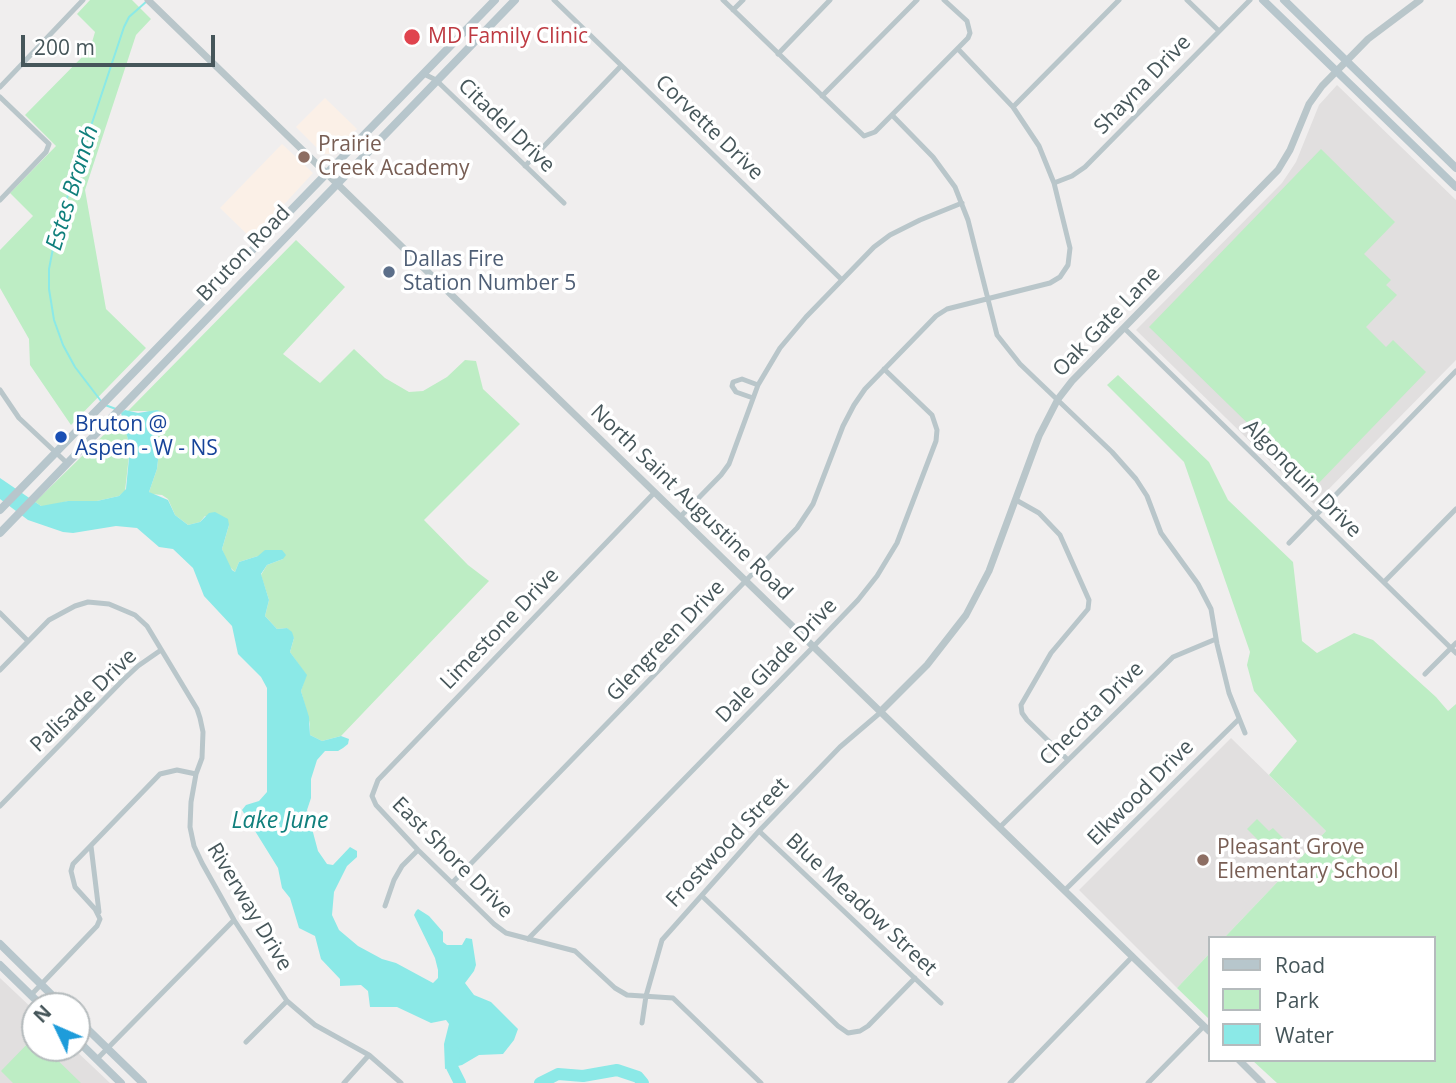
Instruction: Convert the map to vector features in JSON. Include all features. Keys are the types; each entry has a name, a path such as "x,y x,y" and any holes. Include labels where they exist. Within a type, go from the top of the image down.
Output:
{"main road":[{"name":"Bruton Road","path":"0,510 495,0"},
{"name":"Bruton Road","path":"3,530 514,0"},
{"path":"1263,0 1456,187"},
{"path":"1284,0 1456,168"},
{"path":"1420,153 1430,143"},
{"path":"203,301 214,311"},
{"path":"0,944 49,992"},
{"path":"0,965 28,992"},
{"path":"91,1033 143,1083"},
{"path":"91,1053 121,1083"}],"street":[{"path":"0,88 83,0"},
{"name":"Corvette Drive","path":"554,0 842,280"},
{"path":"723,0 864,136 875,132 968,38 970,27 967,21 944,0"},
{"path":"733,10 743,0"},
{"path":"778,54 830,0"},
{"path":"822,96 918,0"},
{"path":"1013,107 1119,0"},
{"path":"1187,0 1219,31"},
{"name":"Shayna Drive","path":"1054,183 1085,167 1250,0"},
{"name":"Oak Gate Lane","path":"881,711 927,666 966,615 989,571 1039,436 1058,399 1072,381 1278,170 1290,150 1309,104 1346,61 1368,39 1420,0"},
{"name":"North Saint Augustine Road","path":"150,1 1207,1028"},
{"name":"Glengreen Drive","path":"452,883 783,545 813,504 843,426 854,405 865,389 936,316 947,309 1051,283 1060,277 1068,265 1070,248 1054,183 1039,146 1013,107 958,49"},
{"path":"525,166 621,66"},
{"name":"Citadel Drive","path":"424,74 436,80 564,203"},
{"path":"0,97 49,144 46,152 0,200"},
{"path":"892,115 933,157 955,187 962,203 993,324 1006,348 1112,452 1141,486 1161,533 1208,602 1229,694 1245,733"},
{"path":"680,517 722,475 729,464 758,385 790,335 874,247 912,223 962,203"},
{"name":"Algonquin Drive","path":"1124,328 1453,651"},
{"name":"Dale Glade Drive","path":"528,939 858,600 891,554 936,441 937,424 932,415 884,369"},
{"path":"1289,543 1456,372"},
{"path":"753,398 736,392 732,386 733,382 742,379 758,385"},
{"path":"0,390 19,418 67,463"},
{"name":"Limestone Drive","path":"372,791 378,780 422,733 654,492"},
{"path":"1016,500 1039,513 1060,535 1089,600 1088,608 1051,653 1023,696 1021,705 1027,720 1068,760"},
{"path":"1384,582 1456,509"},
{"name":"Riverway Drive","path":"0,670 49,620 62,611 88,602 109,604 135,614 147,626 200,718 203,732 202,758 191,802 190,827 194,846 234,920 287,1001 315,1025 369,1055 401,1083"},
{"path":"0,613 28,641"},
{"name":"Checota Drive","path":"1000,827 1173,657 1216,639"},
{"path":"1425,674 1453,651 1456,643"},
{"name":"Palisade Drive","path":"0,806 122,680 161,650"},
{"name":"Frostwood Street","path":"642,1023 646,996 662,940 759,831 840,747 881,711"},
{"name":"Elkwood Drive","path":"1065,890 1239,719"},
{"path":"99,914 75,887 72,880 74,864 160,774 177,770 196,774"},
{"name":"East Shore Drive","path":"372,791 376,805 494,925 506,933 575,951 615,988 627,995 673,998 761,1083"},
{"name":"Blue Meadow Street","path":"759,831 941,1003"},
{"path":"34,992 97,926 100,919 91,846"},
{"path":"385,906 402,866 418,850"},
{"path":"702,896 848,1033 868,1026 915,978"},
{"path":"97,1059 234,920"},
{"path":"1010,1083 1133,956"},
{"path":"246,1042 287,1001"},
{"path":"1148,1083 1207,1028"},
{"path":"344,1083 369,1055"},
{"path":"1241,1062 1262,1083"}],"shaded area":[{"path":"1337,85 1456,200 1456,360 1314,504 1136,330 1282,183 1296,162 1319,105"},
{"path":"325,98 357,129 332,154 323,154 296,127"},
{"path":"282,144 313,173 252,239 220,208"},
{"name":"Pleasant Grove Elementary School","path":"1231,738 1326,831 1226,936 1208,936 1208,955 1177,988 1079,890"},
{"path":"0,978 21,998 21,1062 88,1062 110,1083 0,1083"}],"green space":[{"path":"90,0 132,0 151,19 136,35 85,190 106,309 146,348 71,425 30,365 29,339 0,288 0,250 33,216 10,193 56,146 25,115 90,49 95,32 77,14"},
{"path":"1321,149 1395,222 1364,254 1391,280 1386,285 1397,295 1366,327 1386,347 1393,340 1426,372 1314,488 1149,327"},
{"path":"296,240 345,287 283,354 320,383 354,349 385,378 409,392 423,391 447,377 465,360 476,361 483,389 520,424 424,520 468,565 489,581 341,736 322,741 310,735 310,724 301,691 306,675 290,652 294,638 287,628 277,629 265,616 269,600 261,575 267,565 283,559 258,556 239,562 235,572 228,565 222,549 229,525 205,516 200,522 188,525 175,515 168,499 162,495 151,494 149,492 157,469 159,451 156,427 164,416 146,411 128,411"},
{"path":"1118,375 1209,462 1228,500 1293,562 1302,641 1317,653 1354,633 1373,640 1448,711 1456,704 1456,1083 1277,1083 1254,1062 1435,1062 1435,936 1226,936 1326,831 1269,775 1297,741 1254,691 1247,665 1250,652 1184,462 1107,385"},
{"path":"122,417 130,447 125,491 119,496 97,501 68,501 50,506 41,506 35,502"},
{"path":"1257,819 1269,831 1273,828 1284,839 1270,852 1247,829"},
{"path":"1208,955 1208,1018 1177,988"},
{"path":"21,1050 21,1062 59,1062 81,1083 13,1083 1,1071"}],"water":[{"name":"Lake June","path":"125,410 138,413 157,410 162,412 164,416 156,427 159,451 157,469 149,492 168,500 175,515 188,525 200,522 209,513 215,512 228,519 229,525 222,549 232,570 235,572 239,562 258,556 265,550 282,550 286,555 283,559 267,565 261,574 269,600 265,616 277,629 287,628 292,632 294,638 290,652 307,675 301,691 309,717 310,735 322,741 341,736 349,739 343,748 338,751 325,751 317,760 311,779 311,798 307,810 318,851 327,864 333,865 350,847 357,851 357,857 347,866 334,892 332,915 339,930 358,946 433,983 438,978 438,970 414,915 416,911 418,909 429,916 443,932 443,942 447,945 462,945 466,938 472,939 476,965 465,983 474,995 491,1002 518,1029 514,1040 503,1054 479,1055 462,1065 445,1069 444,1044 449,1024 446,1020 431,1023 397,1007 370,1007 368,991 361,985 340,986 340,979 321,959 315,936 299,928 290,898 282,888 278,868 242,810 246,805 259,801 267,792 267,688 261,677 238,654 232,626 204,596 193,568 173,549 159,547 137,528 116,526 73,533 63,532 28,520 0,499 0,478 41,506 68,501 97,501 119,496 126,489 130,447 121,413"}],"waterway":[{"name":"Estes Branch","path":"101,401 75,367 63,345 54,320 49,269 57,228 124,27 129,17 147,1"},
{"name":"Estes Branch","path":"105,405 116,409"},
{"path":"454,1053 452,1067 460,1083"},
{"path":"540,1083 558,1074 583,1076 617,1070 638,1077 643,1083"}],"place":[{"name":"MD Family Clinic","path":"412,37"},
{"name":"Prairie Creek Academy","path":"304,157"},
{"name":"Dallas Fire Station Number 5","path":"389,272"},
{"name":"Bruton @ Aspen - W - NS","path":"61,437"},
{"name":"Pleasant Grove Elementary School","path":"1203,860"}]}
